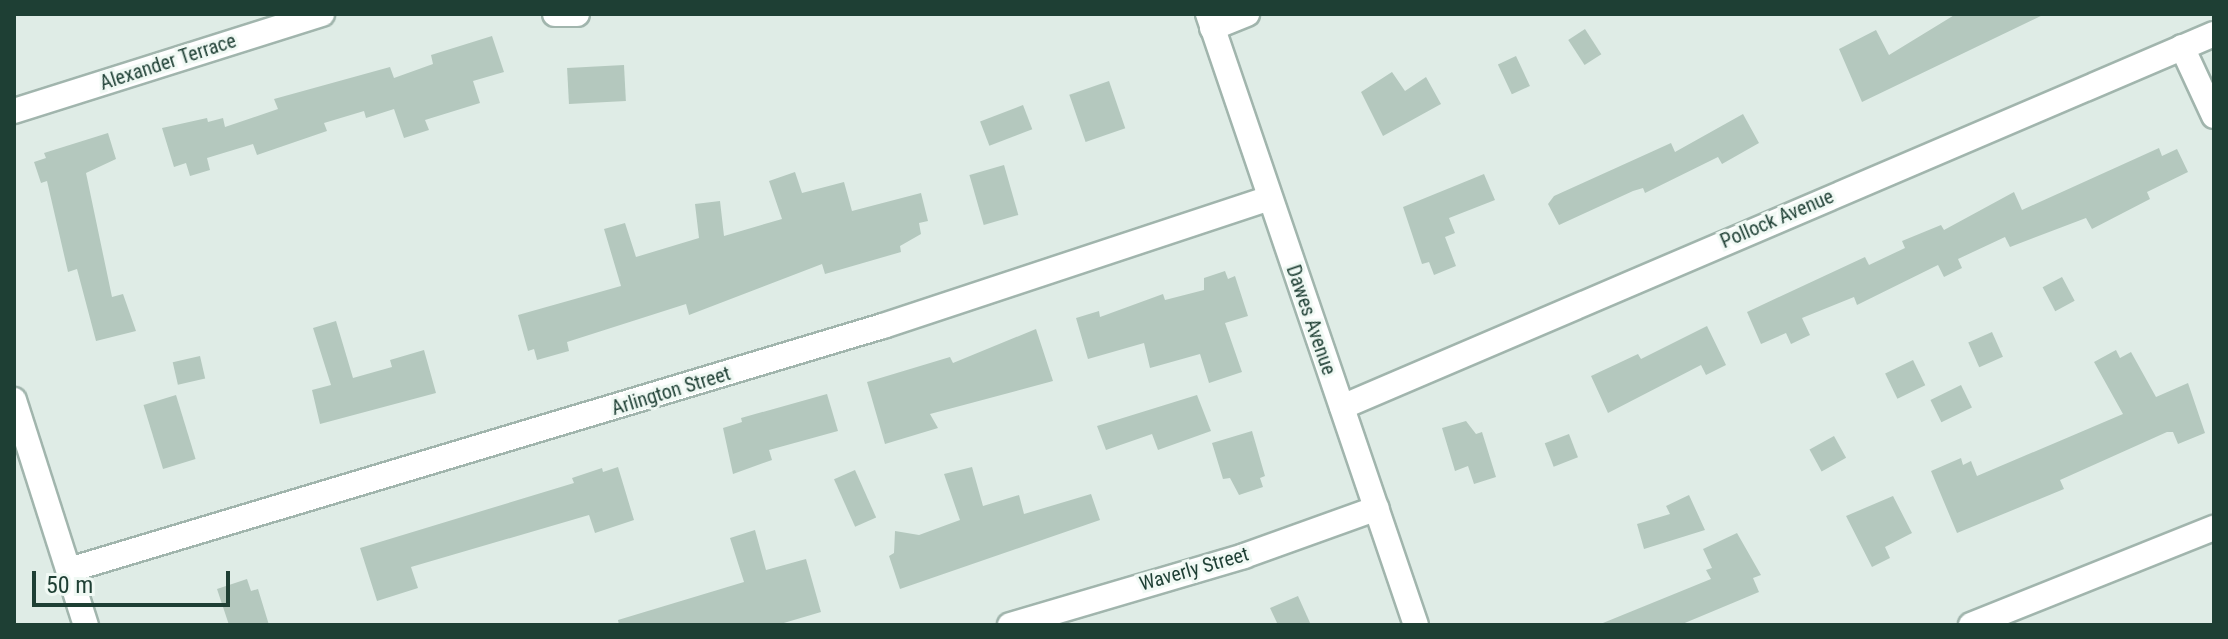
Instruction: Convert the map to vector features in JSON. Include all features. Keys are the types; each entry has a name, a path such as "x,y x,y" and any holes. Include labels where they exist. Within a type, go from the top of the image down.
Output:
{"street":[{"name":"Alexander Terrace","path":"14,111 322,14"},
{"path":"555,14 577,14"},
{"path":"1210,21 1247,14"},
{"name":"Dawes Avenue","path":"1210,21 1416,625"},
{"name":"Pollock Avenue","path":"1342,407 2214,34"},
{"path":"2182,47 2214,116"},
{"name":"Arlington Street","path":"69,570 883,326 1269,198"},
{"path":"14,400 86,625"},
{"name":"Waverly Street","path":"1010,625 1244,556 1377,508"},
{"path":"1971,625 2214,528"}],"building":[{"path":"1956,14 2045,14 1862,102 1839,49 1876,30 1889,55"},
{"path":"1585,29 1601,54 1585,65 1568,40"},
{"path":"492,36 504,72 473,81 480,103 425,120 429,130 404,138 394,109 366,118 364,111 324,123 327,131 257,155 253,144 207,158 210,170 190,176 186,163 174,167 162,128 207,118 208,122 223,118 225,127 278,109 274,99 390,67 394,78 433,64 431,55"},
{"path":"1516,56 1530,86 1512,94 1498,64"},
{"path":"624,65 626,101 569,104 567,68"},
{"path":"1392,72 1405,91 1426,77 1441,104 1383,136 1361,92"},
{"path":"1109,81 1125,128 1086,142 1069,95"},
{"path":"1023,105 1032,129 989,146 980,121"},
{"path":"1743,114 1759,143 1722,164 1718,157 1645,193 1643,188 1633,191 1559,225 1548,204 1554,196 1671,143 1675,152"},
{"path":"108,133 116,159 86,173 112,297 123,294 136,331 96,341 77,269 68,272 47,181 41,183 34,162 46,158 44,153"},
{"path":"2159,148 2162,156 2177,149 2188,172 2147,192 2150,199 2092,229 2086,218 2010,247 2005,237 1958,259 1962,268 1944,277 1938,265 1857,305 1854,297 1802,318 1810,335 1791,344 1786,333 1761,344 1747,312 1865,257 1869,265 1905,248 1902,241 1941,225 1944,230 2014,192 2022,210"},
{"path":"1004,165 1018,215 984,225 969,175"},
{"path":"795,172 802,193 844,182 852,211 921,193 928,221 919,223 921,234 900,246 901,252 825,274 822,264 689,315 686,304 567,342 569,351 537,360 534,349 528,351 518,315 621,286 604,229 625,223 636,257 699,238 695,204 720,201 724,236 782,219 769,181"},
{"path":"1484,174 1495,200 1449,218 1455,233 1445,237 1456,266 1434,275 1429,262 1422,264 1403,207"},
{"path":"1225,271 1228,279 1235,276 1248,316 1225,323 1242,372 1209,383 1200,354 1150,368 1144,343 1088,359 1076,318 1099,311 1100,317 1163,294 1165,300 1204,290 1204,278"},
{"path":"2062,277 2075,301 2055,311 2043,287"},
{"path":"336,321 353,378 392,367 390,360 424,350 436,393 320,424 312,390 331,385 313,328"},
{"path":"1707,326 1726,365 1706,375 1701,365 1608,413 1591,376 1638,354 1641,359"},
{"path":"1036,329 1053,381 930,414 938,428 885,444 867,382 950,357 953,363"},
{"path":"1992,332 2003,357 1979,367 1968,343"},
{"path":"2116,350 2120,358 2131,352 2156,397 2188,383 2205,433 2178,444 2173,432 2167,432 2060,480 2064,489 1957,533 1931,471 1961,458 1963,465 1971,461 1977,476 2123,414 2094,362"},
{"path":"200,356 205,378 178,385 173,362"},
{"path":"1913,360 1925,385 1897,399 1885,374"},
{"path":"1961,385 1972,407 1941,422 1930,400"},
{"path":"827,394 838,431 769,450 772,460 733,474 723,428 742,422 741,418"},
{"path":"176,395 196,459 163,469 143,405"},
{"path":"1197,395 1211,431 1158,450 1152,434 1106,450 1097,426"},
{"path":"1466,421 1476,434 1482,432 1496,477 1474,484 1468,466 1455,471 1442,428"},
{"path":"1252,431 1265,476 1260,478 1263,487 1239,495 1230,478 1223,479 1212,443"},
{"path":"1569,434 1578,457 1554,467 1545,443"},
{"path":"1834,436 1846,458 1822,471 1810,450"},
{"path":"618,467 634,520 595,533 589,515 411,567 418,588 377,601 360,548 574,483 572,478 602,468 603,472"},
{"path":"972,467 983,506 1019,495 1024,514 1091,494 1100,520 900,589 889,556 894,553 895,531 919,535 960,520 944,474"},
{"path":"855,470 876,518 855,527 834,479"},
{"path":"1689,495 1705,530 1644,549 1637,524 1670,514 1666,506"},
{"path":"1893,496 1912,533 1885,547 1890,558 1872,567 1846,516"},
{"path":"755,530 766,570 806,559 821,612 777,625 619,625 618,620 744,582 730,538"},
{"path":"1737,533 1761,575 1753,578 1759,592 1680,625 1598,625 1711,579 1706,570 1712,568 1703,549"},
{"path":"247,579 251,591 258,589 269,625 229,625 217,589"},
{"path":"1298,596 1311,625 1278,625 1270,608"}]}
